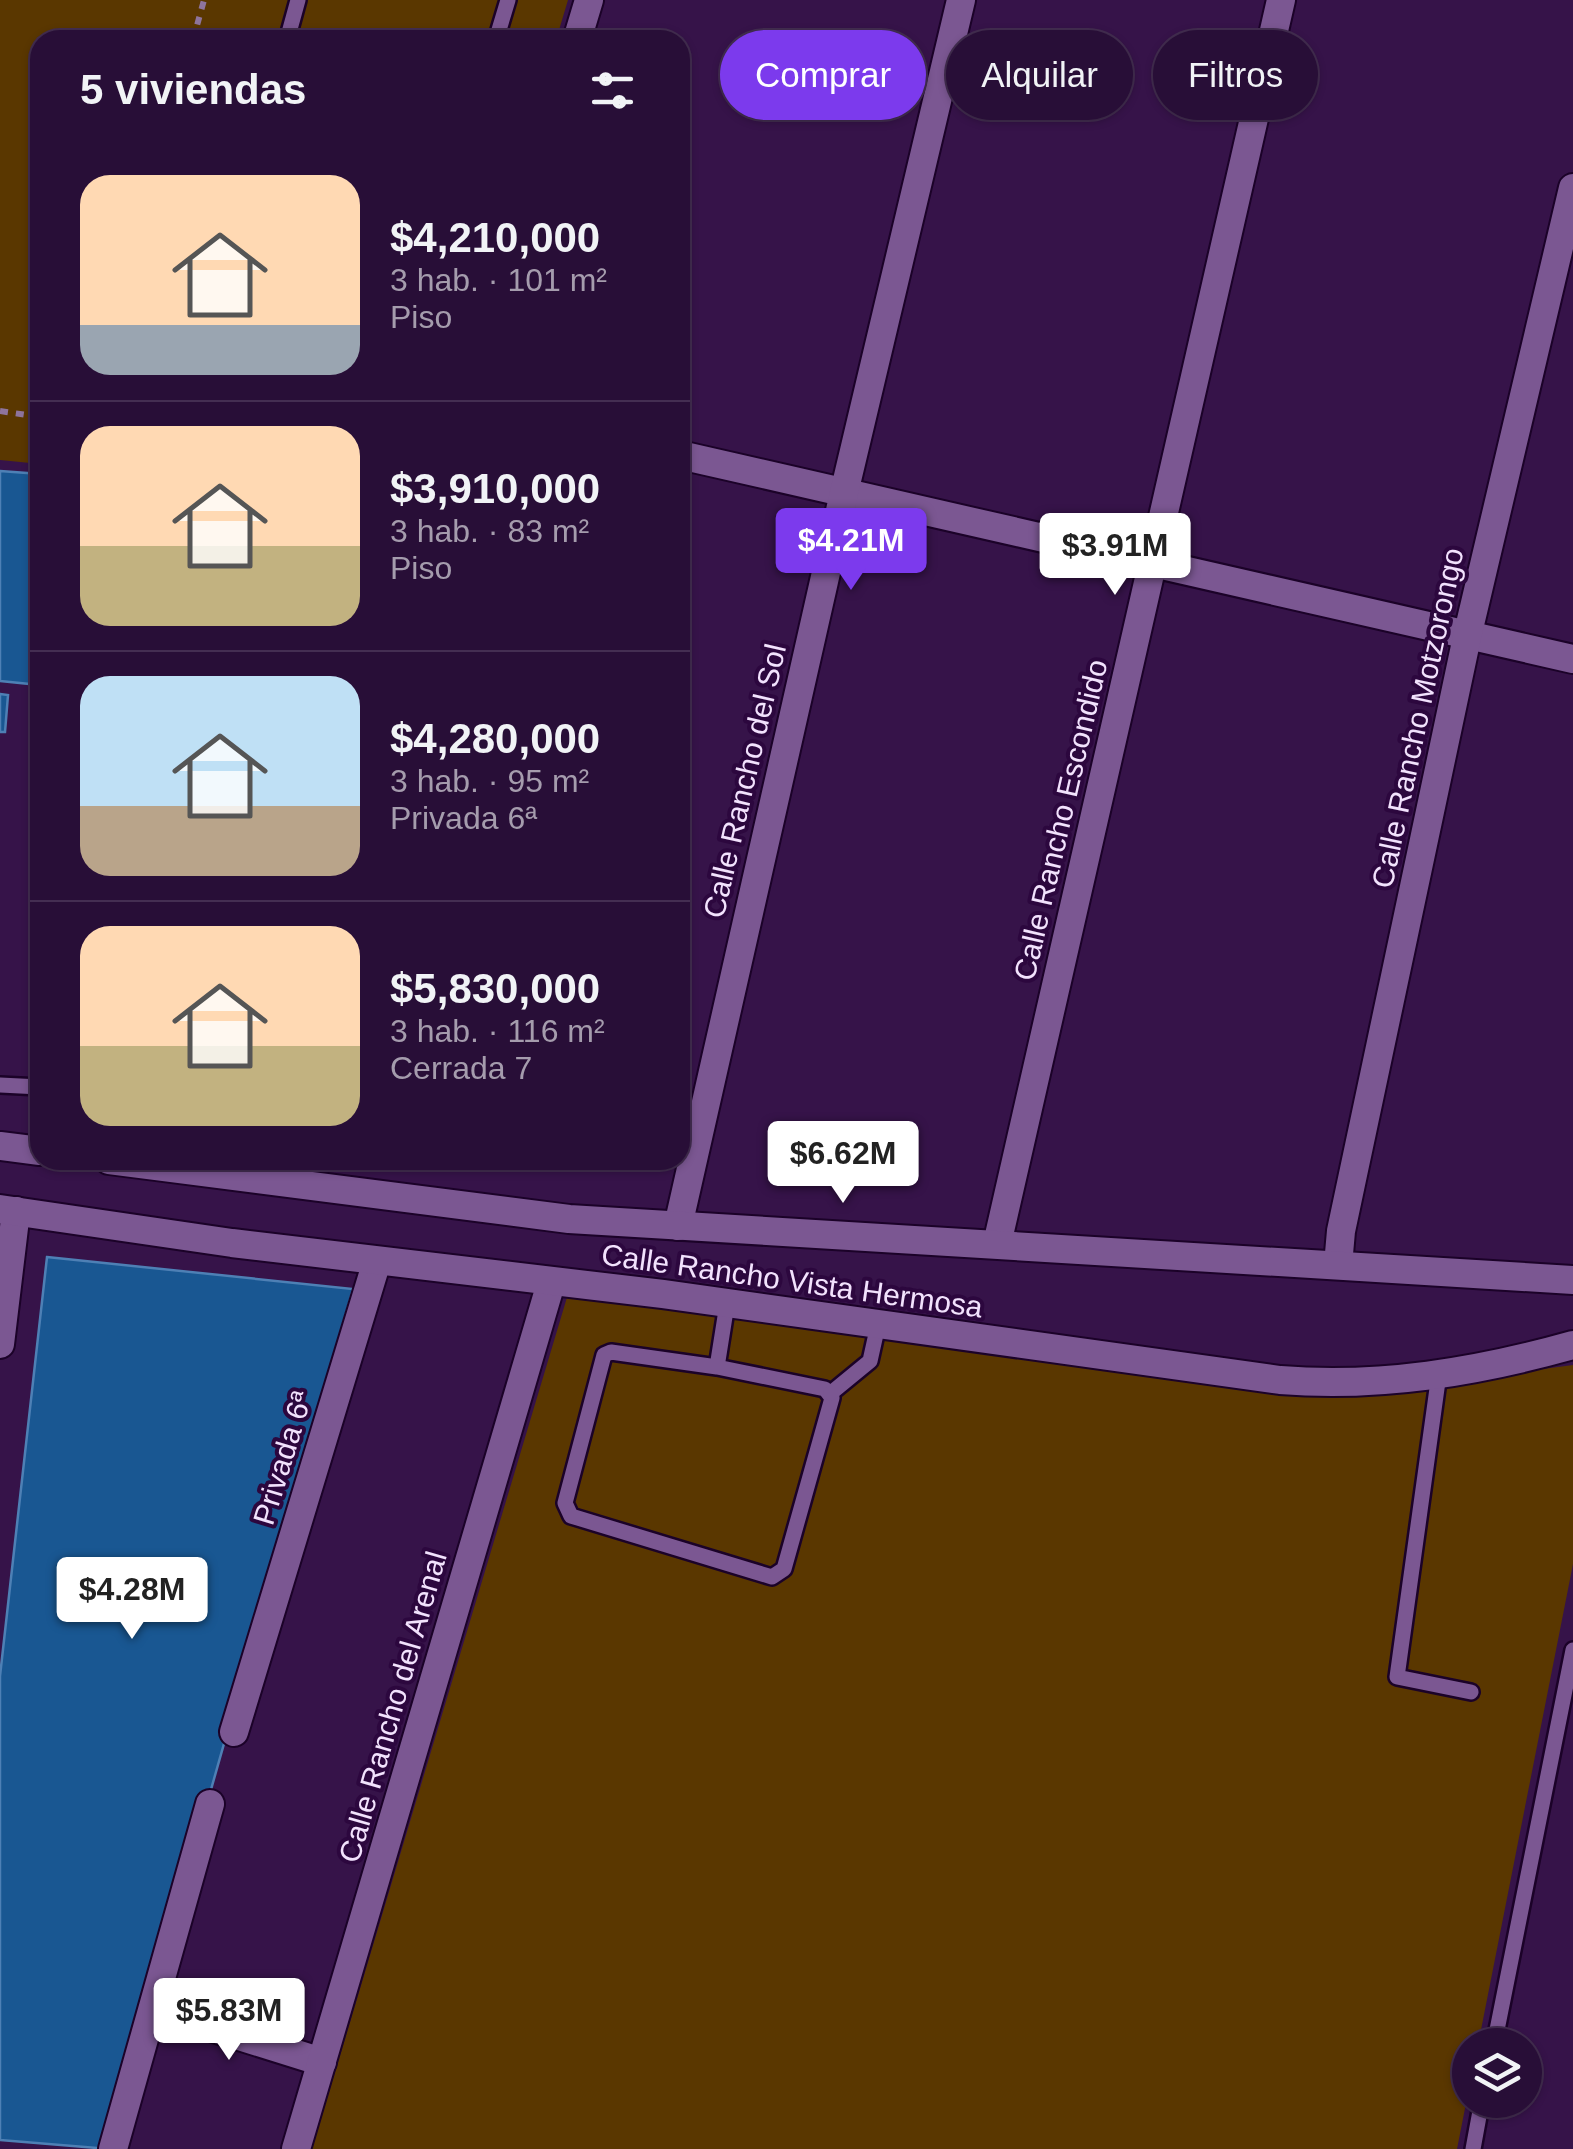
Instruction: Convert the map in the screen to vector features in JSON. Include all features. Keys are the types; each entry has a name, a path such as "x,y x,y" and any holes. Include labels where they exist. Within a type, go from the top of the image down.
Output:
{"street":[{"path":"580,30 589,0"},
{"name":"Calle Rancho del Sol","path":"678,1226 844,492 961,0"},
{"name":"Calle Rancho Escondido","path":"997,1244 1280,0"},
{"name":"Calle Rancho Motzorongo","path":"1338,1265 1341,1231 1467,637 1573,188"},
{"path":"690,457 1573,659"},
{"path":"0,1146 30,1150"},
{"name":"Calle Rancho Vista Hermosa","path":"259,1170 570,1219 1573,1280"},
{"path":"0,1344 8,1210"},
{"name":"Calle Rancho Vista Hermosa","path":"8,1210 1280,1380 1360,1383 1438,1374 1573,1345"},
{"name":"Privada 6ª","path":"234,1732 378,1261"},
{"name":"Calle Rancho del Arenal","path":"296,2149 551,1283"},
{"path":"113,2149 210,1804"},
{"path":"153,2009 322,2062"}],"lane":[{"path":"290,30 298,0"},
{"path":"499,30 508,0"},
{"path":"0,1085 30,1086"},
{"path":"716,1367 727,1304"},
{"path":"830,1393 870,1362 878,1325"},
{"path":"604,1354 716,1367 825,1389 832,1398 784,1569 778,1576 741,1569 571,1516 565,1503 604,1354"},
{"path":"1438,1374 1397,1677 1471,1692"},
{"path":"1497,2028 1573,1650"},
{"path":"1472,2149 1478,2118"}],"path":[{"path":"196,30 204,0"},
{"path":"0,412 30,416"}],"shaded area":[{"path":"0,0 568,0 559,30 30,30 30,463 0,460"},
{"path":"568,1294 1339,1396 1573,1365 1573,1564 1481,2028 1452,2028 1452,2118 1463,2118 1457,2149 312,2149"}],"building":[{"path":"0,471 30,473 30,684 0,681"},
{"path":"0,694 8,695 5,732 0,732"},
{"path":"47,1257 353,1289 109,2149 0,2140 0,1676"}]}
